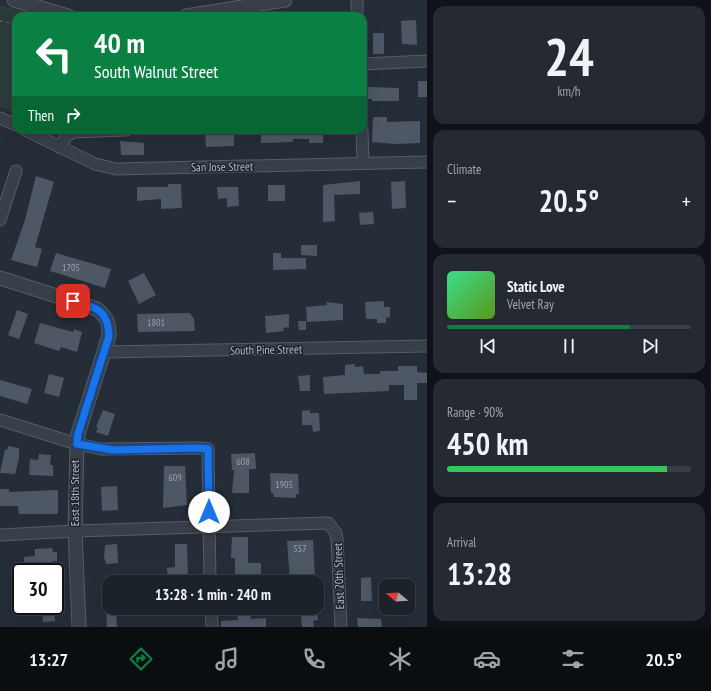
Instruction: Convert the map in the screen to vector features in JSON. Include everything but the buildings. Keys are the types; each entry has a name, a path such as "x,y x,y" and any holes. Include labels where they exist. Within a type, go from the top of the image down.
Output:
{"street":[{"path":"14,0 54,12"},
{"path":"204,12 243,3 285,0"},
{"path":"357,0 357,12"},
{"path":"367,64 427,62"},
{"path":"0,118 12,123"},
{"name":"San Jose Street","path":"33,134 95,164 116,169 427,162"},
{"path":"59,147 70,134"},
{"path":"362,134 363,163"},
{"path":"0,220 16,171"},
{"name":"East 18th Street","path":"0,278 88,306 106,316 109,325 109,336 105,352 78,434 77,444 75,531 79,627"},
{"name":"South Pine Street","path":"105,352 427,346"},
{"path":"0,420 77,444 113,450 208,449 210,575"},
{"name":"East 20th Street","path":"209,526 318,523 332,526 336,533 337,539 341,627"},
{"path":"0,535 209,526"},
{"path":"211,615 212,627"}],"path":[{"path":"0,22 4,21 12,24"}],"shaded area":[{"path":"0,5 25,12 12,12 12,112 0,107"}],"route":[{"path":"73,301 96,309 106,316 109,325 109,336 105,352 78,434 77,444 113,450 208,449 209,512"}]}
